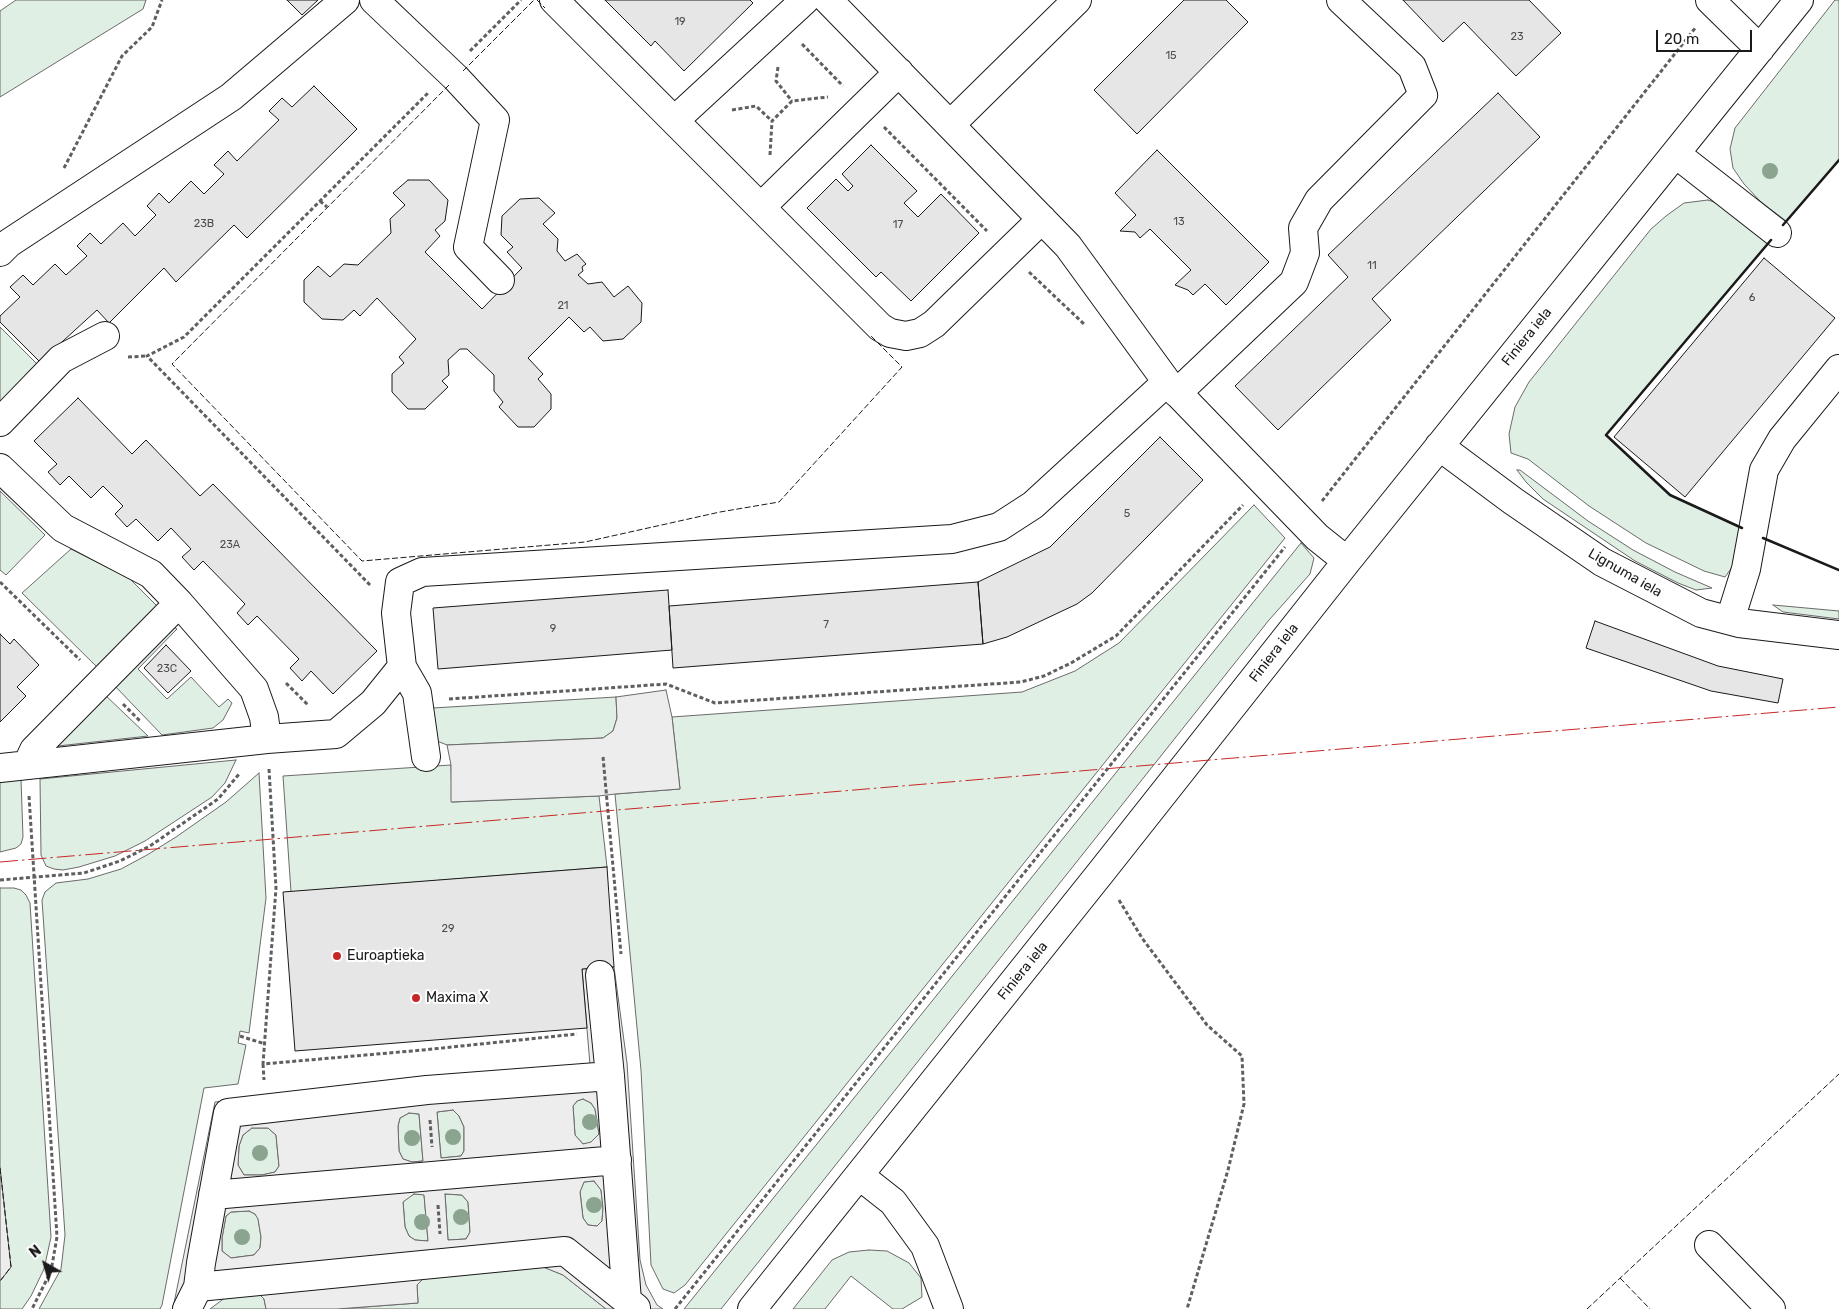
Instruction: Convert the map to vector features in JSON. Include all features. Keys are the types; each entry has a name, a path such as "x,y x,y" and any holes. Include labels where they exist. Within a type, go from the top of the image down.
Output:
{"street":[{"path":"0,252 9,243 231,97 345,0"},
{"path":"374,0 449,72 494,120 468,247 500,280"},
{"path":"554,0 880,326 890,333 906,336 920,333 934,324 1042,219"},
{"path":"675,120 805,0"},
{"path":"828,0 1068,246 1172,388 1318,538 1346,561"},
{"path":"950,125 1078,0"},
{"path":"426,757 417,693 402,667 396,613 400,582 422,572 952,538 999,527 1033,505 1294,282 1305,254 1303,228 1319,200 1424,95 1412,67 1341,0"},
{"name":"Finiera iela","path":"752,1309 1102,872 1346,561 1799,0"},
{"path":"1712,2 1760,49"},
{"path":"761,208 899,72"},
{"path":"1676,154 1776,233"},
{"path":"0,422 61,359 105,336"},
{"path":"1730,620 1746,569 1764,470 1782,439 1839,369"},
{"name":"Lignuma iela","path":"1439,446 1513,501 1602,562 1701,613 1739,623 1839,635"},
{"path":"0,468 63,528 151,574 179,603 254,689 264,717 267,738"},
{"path":"13,766 34,750 179,603"},
{"path":"13,766 267,738 336,734 373,703 402,667"},
{"path":"600,975 633,1305"},
{"path":"610,1076 427,1090 228,1113 201,1263 192,1298 565,1252 633,1305"},
{"path":"214,1195 617,1160"},
{"path":"860,1176 893,1202 925,1246 946,1307"},
{"path":"1709,1245 1772,1309"}],"path":[{"path":"61,174 122,56 152,27 162,0"},
{"path":"119,360 128,357 147,356 184,337 522,0"},
{"path":"674,1309 1304,524 1712,2"},
{"path":"770,158 772,121 792,101 832,96"},
{"path":"320,201 326,207"},
{"path":"147,356 396,613"},
{"path":"448,699 666,684 715,703 1029,680 1044,676 1071,663 1116,636 1264,483"},
{"path":"280,677 336,734"},
{"path":"0,880 84,873 120,860 150,846 218,799 267,738"},
{"path":"267,738 276,888 263,1064 606,1031"},
{"path":"603,756 622,960"},
{"path":"13,766 35,877 57,1238 51,1271 32,1309"},
{"path":"1102,872 1142,938 1207,1025 1242,1056 1244,1104 1228,1170 1187,1309"},
{"path":"240,1036 265,1044"}],"green space":[{"path":"16,0 146,0 143,9 0,97 0,11"},
{"path":"1835,0 1839,0 1839,160 1786,221 1761,202 1744,184 1733,168 1730,149 1735,128"},
{"path":"1708,200 1726,206 1770,241 1606,435 1670,495 1741,528 1733,566 1725,577 1704,571 1646,543 1589,506 1528,459 1511,453 1509,434 1515,407 1529,382 1651,229 1684,203"},
{"path":"0,327 37,364 0,402"},
{"path":"1517,470 1520,470 1588,521 1633,550 1675,572 1712,588 1696,590 1635,561 1543,499"},
{"path":"0,491 45,535 6,575 0,570"},
{"path":"1254,505 1285,538 685,1285 674,1293 663,1289 651,1265 641,1070 615,794 680,789 672,717 1022,692 1075,671 1119,643"},
{"path":"1301,543 1314,558 1310,574 1269,620 721,1309 684,1309"},
{"path":"71,549 130,579 158,607 97,667 22,593"},
{"path":"1773,605 1839,611 1839,619 1783,612"},
{"path":"172,626 177,629 138,669 167,699 191,677 219,707 228,699 232,703 223,720 213,728 162,735 113,684"},
{"path":"103,693 148,736 49,747"},
{"path":"616,697 617,718 613,731 603,738 447,745 437,741 433,708"},
{"path":"236,760 225,783 212,797 145,841 115,856 79,867 63,870 46,866 41,855 40,779"},
{"path":"451,765 452,802 599,796 607,867 291,892 283,776"},
{"path":"259,773 266,898 249,1033 240,1031 238,1043 246,1045 238,1084 204,1088 162,1305 160,1309 39,1309 61,1269 65,1235 42,900 45,892 56,883 88,879 121,869 147,855 226,802"},
{"path":"21,779 23,837 21,844 16,848 0,852 0,781"},
{"path":"0,888 21,890 30,903 51,1237 44,1269 31,1296 22,1309 0,1309 0,1281 11,1267 0,1168"},
{"path":"583,1099 591,1103 595,1109 599,1134 591,1143 583,1144 575,1135 573,1106 577,1101"},
{"path":"453,1110 459,1116 464,1127 464,1151 461,1156 441,1158 437,1112"},
{"path":"409,1113 419,1114 423,1161 412,1162 403,1159 399,1151 398,1126 400,1118"},
{"path":"252,1128 268,1128 276,1135 279,1166 275,1172 262,1175 244,1175 238,1165 239,1146 243,1135"},
{"path":"594,1181 601,1190 603,1208 602,1221 597,1226 588,1225 583,1218 580,1191 584,1182"},
{"path":"414,1194 424,1194 428,1241 415,1240 409,1236 405,1227 403,1201"},
{"path":"445,1194 462,1195 468,1202 470,1232 466,1239 448,1240"},
{"path":"249,1211 258,1218 261,1237 260,1248 254,1255 231,1258 222,1251 226,1216 231,1212"},
{"path":"887,1251 909,1263 921,1278 922,1297 902,1309 893,1309 851,1276 825,1309 793,1309 832,1260 849,1252"},
{"path":"544,1267 563,1275 606,1309 337,1309 418,1303 417,1285 427,1275"},
{"path":"259,1294 264,1299 266,1309 210,1309 226,1297"}],"shaded area":[{"path":"666,690 672,717 680,789 599,796 451,802 451,765 447,745 603,738 613,731 617,718 616,697"},
{"path":"614,967 627,1063 640,1260 646,1285 657,1305 663,1309 606,1309 563,1275 543,1267 427,1275 417,1285 418,1303 337,1309 266,1309 264,1299 259,1294 226,1297 173,1308 215,1102 590,1065 582,969","holes":["583,1099 591,1103 595,1109 599,1134 591,1142 583,1144 575,1135 573,1106 577,1101","453,1110 459,1116 464,1127 464,1151 461,1156 441,1158 437,1112","409,1113 419,1114 423,1161 412,1162 403,1159 399,1151 398,1126 400,1118","252,1128 268,1128 276,1135 279,1166 275,1172 262,1175 244,1175 238,1165 239,1146 243,1135","594,1181 601,1190 602,1221 597,1226 588,1225 583,1218 580,1192 584,1182","414,1194 424,1195 428,1241 415,1240 409,1236 405,1227 403,1202","445,1194 462,1195 468,1202 470,1232 466,1239 448,1240","249,1211 255,1214 258,1219 261,1237 260,1248 254,1255 231,1258 222,1251 226,1216 231,1212"]},
{"path":"0,1168 11,1267 0,1281"}],"building":[{"path":"287,0 318,0 302,15"},
{"path":"605,0 750,0 753,3 684,71 655,41 651,46"},
{"path":"1184,0 1226,0 1248,22 1137,134 1094,90"},
{"path":"1403,0 1529,0 1561,33 1516,76 1464,22 1443,42"},
{"path":"314,86 357,129 247,238 234,225 176,282 164,268 109,323 97,310 40,362 0,322 0,316 20,297 10,287 23,275 33,285 55,264 66,275 87,256 77,246 90,233 101,244 123,223 135,236 156,215 147,206 159,193 169,203 191,181 204,194 224,174 214,165 228,151 237,161 279,120 269,111 282,98 292,107"},
{"path":"1498,93 1540,137 1372,299 1391,320 1278,430 1235,386 1348,277 1328,255"},
{"path":"871,145 917,191 904,203 918,217 941,194 979,233 911,301 881,272 876,277 807,208 836,179 848,191 853,186 842,174"},
{"path":"1157,150 1269,262 1226,305 1205,284 1193,295 1188,290 1175,285 1191,270 1150,229 1140,238 1135,232 1120,231 1136,215 1115,193"},
{"path":"408,180 429,180 448,200 445,221 435,230 440,236 425,252 482,309 522,268 507,252 513,247 501,235 502,216 520,199 539,198 555,213 543,224 558,239 557,251 565,261 577,254 586,264 582,267 583,271 578,275 588,284 602,282 614,297 628,286 642,303 641,322 623,339 603,341 590,327 584,332 569,317 528,358 543,374 538,379 551,394 551,409 534,427 518,427 499,407 503,402 494,391 494,375 467,349 460,349 448,360 449,375 442,381 448,387 425,409 408,409 392,392 392,374 404,363 399,357 416,339 377,298 360,316 354,310 343,320 322,319 304,302 304,280 318,266 330,277 344,264 358,265 391,233 390,219 405,205 393,193"},
{"path":"1764,258 1835,318 1685,497 1614,437"},
{"path":"78,398 132,454 146,440 200,496 213,484 377,651 333,694 311,671 302,681 290,668 299,659 257,616 248,625 237,613 245,604 203,561 194,570 182,557 191,549 171,528 158,541 136,519 127,527 115,514 123,506 103,486 91,498 69,476 60,485 48,472 57,464 34,441"},
{"path":"1160,437 1203,480 1092,593 1077,604 1007,637 983,644 978,582 1050,547"},
{"path":"978,582 983,644 673,668 669,606"},
{"path":"668,590 672,650 438,669 433,608"},
{"path":"1595,621 1718,666 1783,679 1778,703 1711,691 1586,648"},
{"path":"0,634 10,644 14,639 39,665 17,687 26,696 0,722"},
{"path":"166,645 191,671 168,693 144,668"},
{"path":"607,867 614,967 582,969 587,1028 295,1051 283,892"}],"fence":[{"path":"463,71 534,0"},
{"path":"537,0 545,8"},
{"path":"449,85 172,364 362,561 585,542 720,512 779,502 902,367 871,336"},
{"path":"1587,1309 1839,1074"},
{"path":"0,1168 11,1267 0,1281"},
{"path":"1620,1278 1650,1309"}],"wall":[{"path":"1783,225 1839,160"},
{"path":"1742,528 1670,495 1606,435 1771,240"},
{"path":"1763,538 1839,570"}],"power":[{"path":"0,862 1839,707"}],"place":[{"name":"Euroaptieka","path":"337,956"},
{"name":"Maxima X","path":"416,998"}]}
